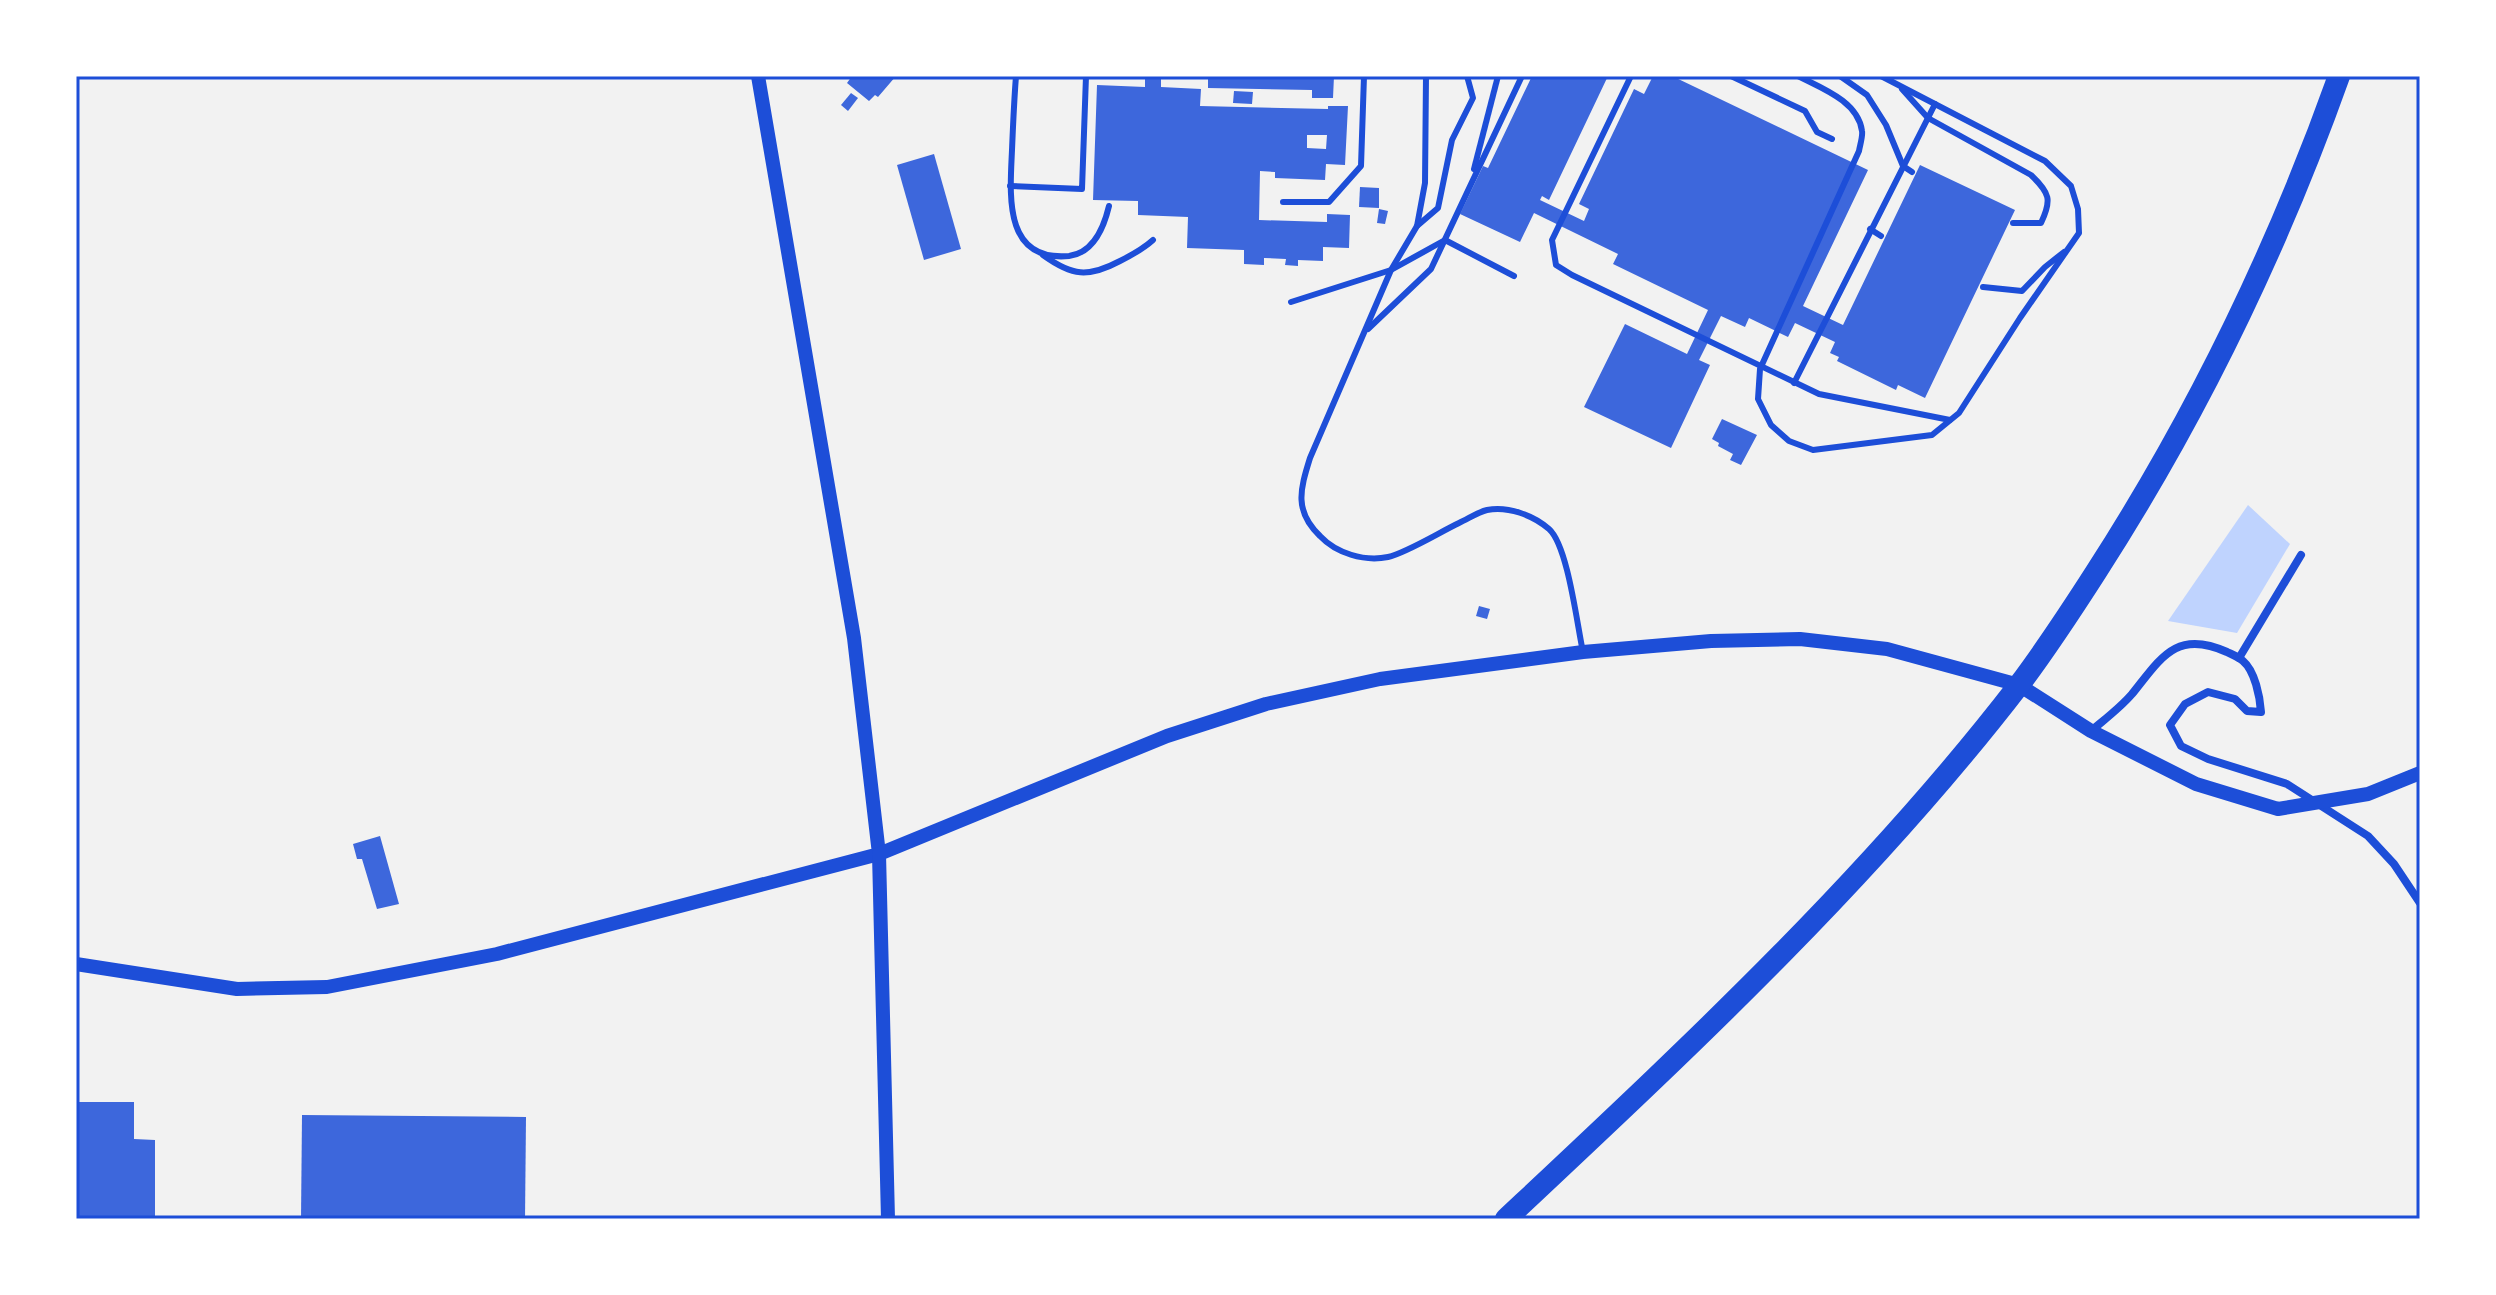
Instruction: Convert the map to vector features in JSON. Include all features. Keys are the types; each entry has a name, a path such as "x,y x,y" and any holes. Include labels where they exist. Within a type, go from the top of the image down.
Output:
{"highway":[{"path":"1506,1219 1704,1033 1809,924 1918,809 2019,685 2132,517 2206,384 2269,255 2339,76"}],"street":[{"path":"758,76 854,638 879,854 888,1219"},
{"path":"2239,658 2301,555"},
{"path":"76,964 237,989 327,987 497,954 879,854 1167,736 1266,704 1380,679 1583,652 1711,641 1800,639 1887,649 2019,685 2091,731 2196,784 2278,809 2368,794 2420,773"},
{"path":"2091,731 2122,705 2161,657 2179,646 2191,643 2213,647 2239,658 2244,661 2260,696 2261,712 2247,711 2235,699 2208,692 2185,704 2170,725 2181,746 2208,759 2287,784 2368,836 2394,864 2420,903"}],"lane":[{"path":"1016,76 1010,186 1013,218 1019,234 1059,267 1071,271 1099,272 1153,240"},
{"path":"1010,186 1082,189 1086,76"},
{"path":"1283,202 1329,202 1361,166 1364,76"},
{"path":"1417,226 1425,183 1426,76"},
{"path":"1467,76 1473,98 1452,140 1438,208 1417,226 1391,270 1310,458 1302,485 1303,517 1338,550 1364,557 1388,557 1486,510 1513,510 1535,520 1552,531 1566,565 1583,652"},
{"path":"1470,186 1498,76"},
{"path":"1366,332 1431,269 1522,76"},
{"path":"1631,76 1552,240 1556,265 1819,394 1950,420"},
{"path":"1731,76 1805,111 1817,132 1832,139"},
{"path":"1798,76 1840,97 1854,113 1862,131 1859,151 1760,369 1758,399 1771,425 1789,441 1813,450 1932,435 1959,413 2079,233 2078,209 2071,186 2045,161 1881,76"},
{"path":"1840,76 1867,95 1886,125 1903,166 1912,172"},
{"path":"1897,84 1928,118 2031,175 2045,188 2049,206 2041,223 2013,223"},
{"path":"1794,383 1935,104"},
{"path":"1040,253 1073,256 1084,250 1096,239 1104,225 1109,206"},
{"path":"1870,229 1881,236"},
{"path":"1291,302 1391,270 1445,240"},
{"path":"1445,240 1514,276"},
{"path":"1983,287 2022,291 2067,249"}],"water":[{"path":"2248,505 2290,544 2237,633 2168,621"}],"building":[{"path":"852,76 896,76 878,97 875,95 869,101 847,83"},
{"path":"1145,76 1161,76 1161,87 1201,89 1200,106 1328,109 1328,106 1348,106 1345,165 1326,164 1325,180 1275,178 1275,172 1260,171 1259,220 1327,222 1327,214 1350,215 1349,248 1323,247 1323,261 1298,260 1298,266 1285,265 1286,259 1264,258 1264,265 1244,264 1244,250 1187,248 1188,217 1138,215 1138,201 1093,200 1097,85 1145,87","holes":["1307,135 1327,135 1326,149 1307,148"]},
{"path":"1208,76 1334,76 1333,98 1312,98 1312,90 1208,88"},
{"path":"1532,76 1608,76 1549,200 1542,196 1540,200 1584,221 1589,209 1579,204 1634,89 1644,94 1653,76 1672,76 1868,170 1803,306 1843,325 1920,165 2015,210 1925,398 1898,385 1896,390 1837,361 1839,357 1830,353 1835,342 1795,323 1788,337 1749,318 1745,327 1721,316 1699,360 1710,365 1671,448 1584,407 1625,324 1687,354 1708,310 1613,264 1618,254 1534,213 1520,242 1460,214 1483,166 1488,168"},
{"path":"1234,91 1253,92 1252,104 1233,103"},
{"path":"851,93 858,98 848,111 841,105"},
{"path":"934,154 961,249 924,260 897,165"},
{"path":"1360,187 1379,188 1379,208 1359,207"},
{"path":"1379,209 1388,211 1385,224 1377,223"},
{"path":"1722,419 1757,435 1741,465 1730,460 1733,454 1712,439"},
{"path":"1479,606 1490,609 1487,619 1476,616"},
{"path":"380,836 399,904 377,909 362,859 357,859 353,844"},
{"path":"76,1102 134,1102 134,1139 155,1140 155,1219 76,1219"},
{"path":"302,1115 526,1117 525,1219 301,1219"}]}
